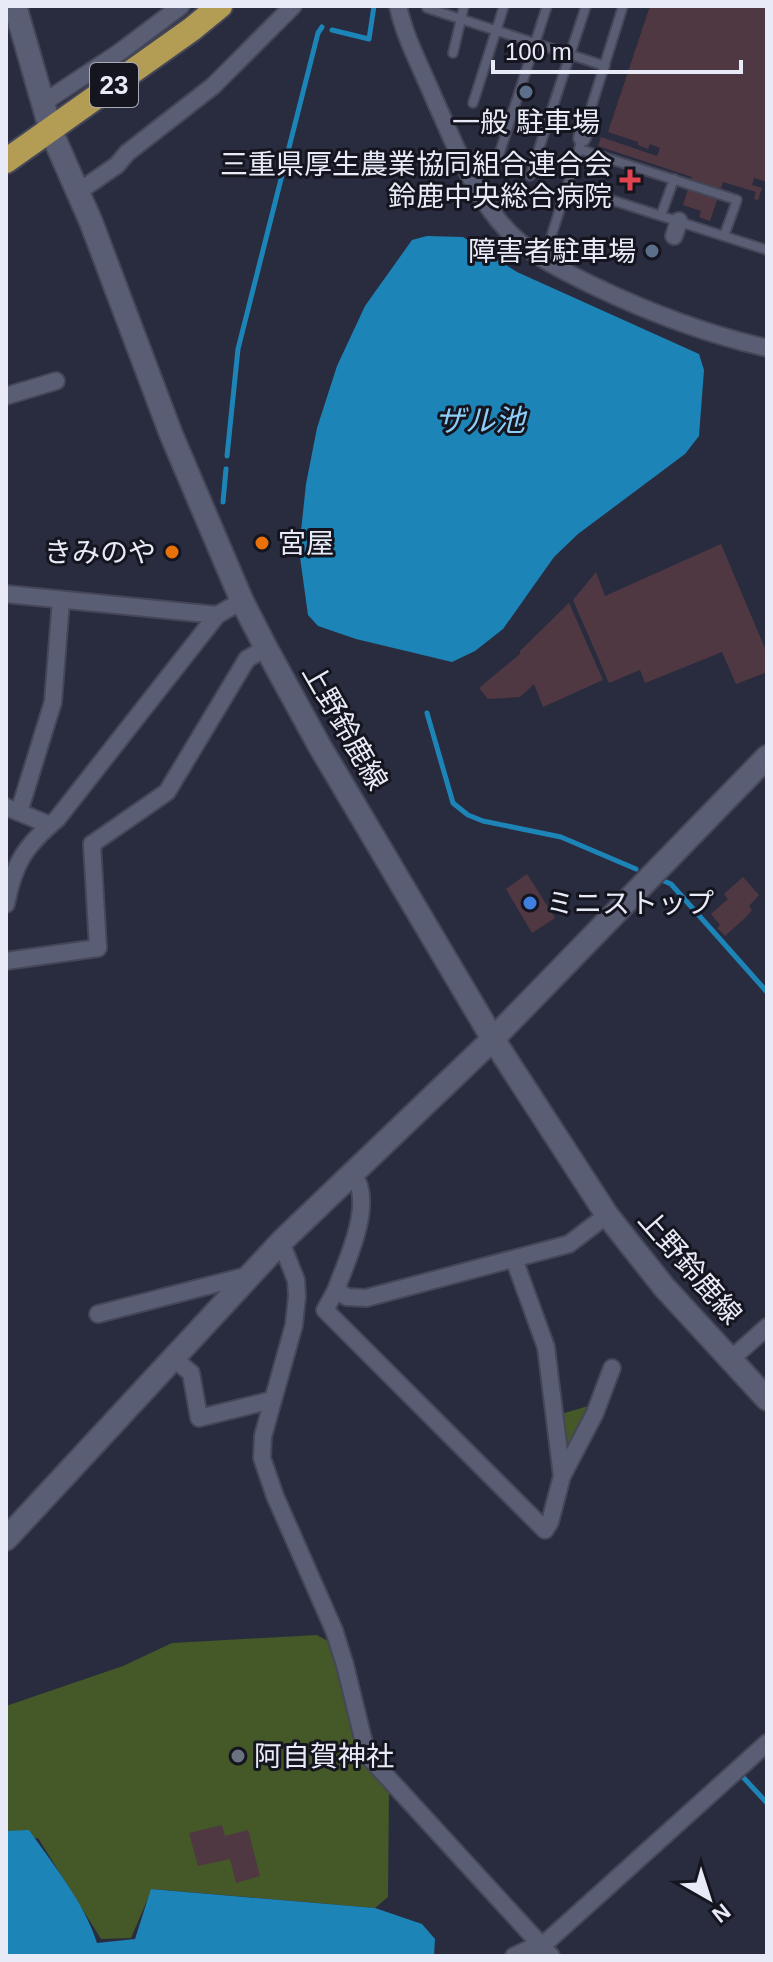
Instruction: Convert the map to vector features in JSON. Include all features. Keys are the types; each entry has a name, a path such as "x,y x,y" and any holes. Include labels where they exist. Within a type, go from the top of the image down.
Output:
{"highway":[{"name":"23","path":"6,161 220,6"}],"main road":[{"name":"上野鈴鹿線","path":"15,6 51,131 78,192 171,434 242,601 266,648 319,745 493,1039 607,1215 664,1287 767,1399"},
{"path":"6,1539 281,1242 493,1039 767,757"}],"street":[{"path":"43,103 120,52 181,6"},
{"path":"78,192 117,165 127,153 213,86 293,6"},
{"path":"398,6 406,33 469,178 500,223 517,241 543,261 648,312 767,348"},
{"path":"6,396 56,381"},
{"path":"6,594 217,615"},
{"path":"50,825 12,809 53,702 61,600"},
{"path":"6,904 12,873 30,845 50,825 217,615 242,601"},
{"path":"6,961 98,948 92,844 167,792 247,659 266,648"},
{"path":"352,1172 359,1181 362,1193 357,1234 325,1310 545,1530 562,1476 595,1413 612,1368"},
{"path":"336,1290 347,1297 366,1298 569,1244 607,1215"},
{"path":"281,1242 296,1280 297,1296 294,1325 263,1436 262,1458 275,1496 334,1630 367,1755 544,1949"},
{"path":"514,1259 546,1347 562,1476"},
{"path":"98,1314 250,1275"},
{"path":"730,1360 767,1327"},
{"path":"173,1358 191,1373 199,1418 272,1400"},
{"path":"514,1956 544,1949 767,1743"}],"lane":[{"path":"428,6 605,66"},
{"path":"453,53 464,6"},
{"path":"473,103 504,6"},
{"path":"497,161 547,6"},
{"path":"530,176 586,6"},
{"path":"543,261 623,6"},
{"path":"582,138 674,179 737,200 724,236"},
{"path":"661,215 674,179"},
{"path":"568,186 661,215 676,229 724,236 767,250"}],"green space":[{"path":"592,1405 574,1447 565,1448 561,1414"},
{"path":"317,1635 333,1644 362,1760 389,1791 388,1897 375,1908 152,1889 131,1938 101,1939 38,1838 6,1842 6,1706 123,1666 172,1643"}],"water":[{"name":"ザル池","path":"427,236 463,237 517,272 699,354 704,370 699,436 685,454 578,534 554,557 503,629 475,651 452,662 356,639 318,626 308,615 299,550 306,484 317,428 337,366 365,306 412,240"},
{"path":"29,1830 76,1899 97,1943 135,1939 151,1889 375,1908 422,1924 435,1939 434,1956 6,1956 6,1831"}],"building":[{"path":"650,6 767,6 767,182 754,178 752,185 762,188 758,200 754,199 756,192 723,182 710,221 699,217 701,211 683,205 692,177 598,146 601,137 657,156 660,148 650,144 648,149 638,145 638,142 608,132"},
{"path":"721,544 767,653 767,672 736,684 722,652 645,683 640,670 609,683 573,600 596,572 605,596"},
{"path":"569,603 603,680 543,707 534,684 520,697 488,699 479,688 520,654"},
{"name":"ミニストップ","path":"527,874 555,918 532,933 506,889"},
{"path":"743,877 759,895 749,906 752,910 725,936 717,928 720,925 711,914 728,899 724,894"},
{"path":"222,1825 225,1836 248,1830 260,1876 236,1883 230,1859 198,1866 189,1833"}],"waterway":[{"path":"332,30 369,39 374,6"},
{"path":"227,456 238,349 322,27"},
{"path":"223,502 226,469"},
{"path":"427,713 453,803 468,815 561,837 636,869"},
{"path":"664,881 671,884 767,992"},
{"path":"741,1775 767,1803"}],"place":[{"name":"一般 駐車場","path":"526,92"},
{"name":"三重県厚生農業協同組合連合会 鈴鹿中央総合病院","path":"630,180"},
{"name":"障害者駐車場","path":"652,251"},
{"name":"宮屋","path":"262,543"},
{"name":"きみのや","path":"172,552"},
{"name":"ミニストップ","path":"530,903"},
{"name":"阿自賀神社","path":"238,1756"}]}
